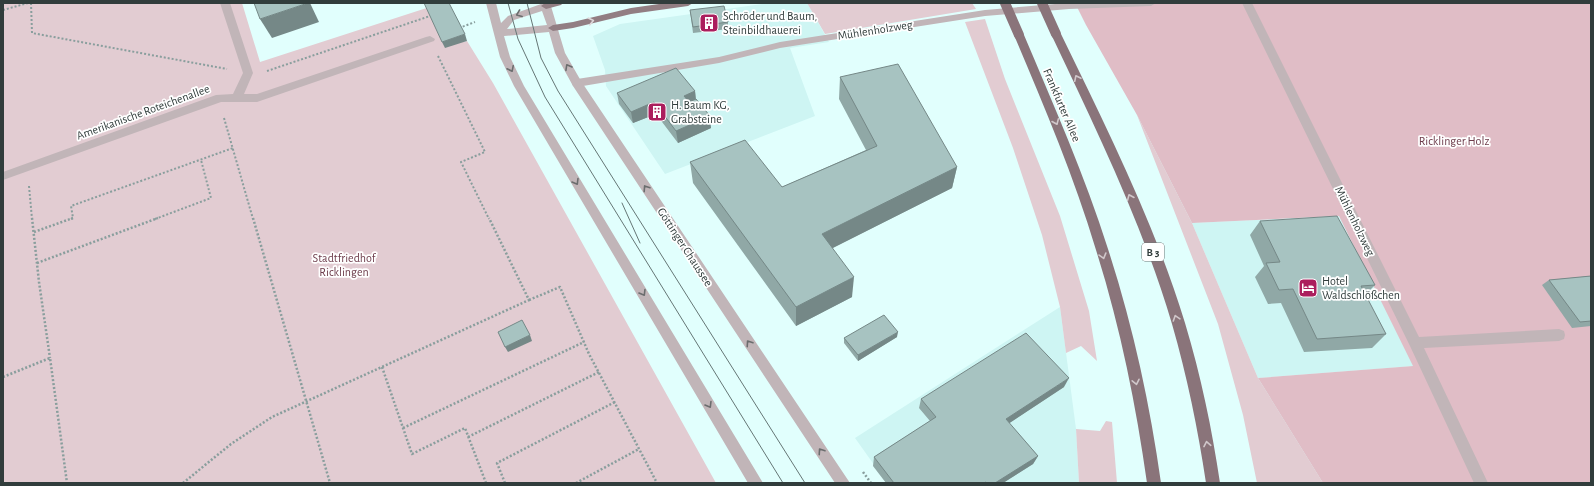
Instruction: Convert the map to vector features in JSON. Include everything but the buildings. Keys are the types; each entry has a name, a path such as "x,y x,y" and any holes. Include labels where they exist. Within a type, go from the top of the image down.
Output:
{"highway":[{"name":"Frankfurter Allee","path":"1005,3 1061,134 1092,219 1125,328 1148,438 1154,483"},
{"name":"B 3","path":"1042,3 1087,98 1162,273 1184,342 1207,444 1213,483"}],"main road":[{"path":"545,4 558,3"},
{"path":"553,28 573,25 631,11 688,3"}],"street":[{"path":"225,3 248,73 238,98"},
{"path":"491,3 505,56 519,86 756,483"},
{"name":"Mühlenholzweg","path":"577,84 602,78 720,60 780,45 985,13 1069,6 1151,3"},
{"name":"Mühlenholzweg","path":"1247,3 1415,343 1481,483"},
{"path":"498,33 510,18 545,4"},
{"name":"Göttinger Chaussee","path":"545,4 560,53 577,84 843,483"},
{"path":"498,33 553,28"},
{"name":"Amerikanische Roteichenallee","path":"3,176 220,98 257,98 430,39"},
{"path":"1415,343 1559,335"}],"path":[{"path":"3,10 28,3"},
{"path":"31,3 32,33 248,73 264,72 440,12"},
{"path":"476,22 430,39 485,152 461,162 529,300"},
{"path":"224,118 330,483"},
{"path":"34,232 73,218 71,206 233,148"},
{"path":"37,263 211,198 201,160"},
{"path":"29,186 37,263 67,483"},
{"path":"183,483 231,444 272,417 560,287 584,342 657,483"},
{"path":"403,428 584,342"},
{"path":"3,378 50,358"},
{"path":"382,367 412,454 465,428 486,483"},
{"path":"468,437 599,372"},
{"path":"505,483 497,463 615,402"},
{"path":"576,483 639,449"}],"shaded area":[{"path":"770,3 807,3 829,42 790,48 815,116 665,174 606,86 605,70 593,36 620,24"},
{"path":"1339,216 1414,366 1258,378 1192,223"},
{"path":"1060,307 1076,429 1079,483 887,483 855,438"}],"green space":[{"name":"Stadtfriedhof Ricklingen","path":"3,3 242,3 260,62 442,3 464,42 467,41 493,83 716,483 3,483"},
{"path":"807,3 972,3 976,9 825,34"},
{"name":"Ricklinger Holz","path":"1075,3 1591,3 1591,483 1323,483 1258,378 1413,366 1339,216 1192,223 1137,115"},
{"path":"985,19 1005,79 1060,216 1089,311 1097,361 1081,346 1066,353 1060,307 1042,235 1013,148 965,22"},
{"path":"1137,115 1192,223 1258,378 1323,483 1257,483 1243,415 1218,324"},
{"path":"1106,421 1112,422 1117,483 1079,483 1076,429 1100,431"}],"tram line":[{"path":"508,3 518,39 545,97 783,483"},
{"path":"527,3 541,58 558,91 805,483"},
{"path":"622,203 640,243"}],"place":[{"name":"Schröder und Baum, Steinbildhauerei","path":"709,23"},
{"name":"H. Baum KG, Grabsteine","path":"657,112"},
{"name":"Hotel Waldschlößchen","path":"1308,288"}]}
